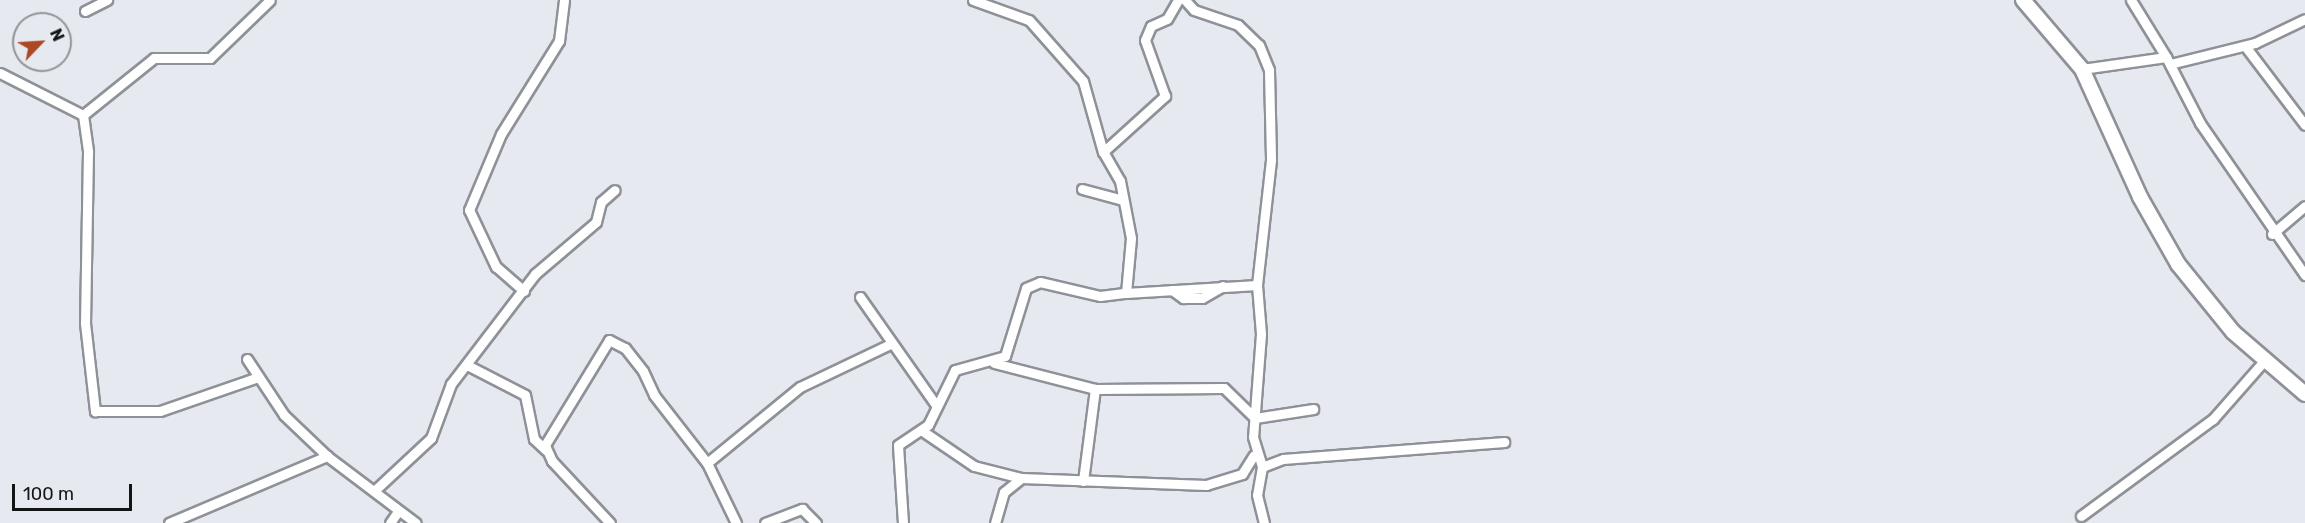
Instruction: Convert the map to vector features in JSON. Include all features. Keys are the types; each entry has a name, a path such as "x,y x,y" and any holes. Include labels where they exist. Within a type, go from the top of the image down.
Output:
{"main road":[{"path":"2023,0 2082,69 2140,197 2178,264 2263,362 2305,394"}],"street":[{"path":"85,11 107,0"},
{"path":"83,115 154,58 210,58 270,0"},
{"path":"524,291 496,267 469,210 501,134 559,41 564,0"},
{"path":"973,0 990,10 1023,15 1083,81 1103,152 1120,181 1132,268 1126,293"},
{"path":"1103,152 1165,96 1145,40 1151,26 1167,19 1178,0"},
{"path":"921,430 974,465 1021,478 1206,485 1242,474 1254,455 1261,334 1257,285 1271,160 1266,61 1238,25 1194,10 1185,0"},
{"path":"2131,0 2168,60 2194,112 2272,234 2305,275"},
{"path":"2082,69 2168,60 2245,46 2305,19"},
{"path":"2245,46 2305,125"},
{"path":"0,73 83,115"},
{"path":"83,115 88,152 85,323 95,411 160,411 258,377"},
{"path":"1082,189 1123,200"},
{"path":"374,491 431,438 445,394 524,291 596,222 601,202 615,190"},
{"path":"2272,234 2305,206"},
{"path":"994,363 1009,350 1022,293 1033,284 1100,296 1257,285"},
{"path":"860,297 890,344 936,405"},
{"path":"546,450 599,351 614,340 643,371 654,395 707,463 736,523"},
{"path":"707,463 800,387 890,344"},
{"path":"247,358 284,415 327,456 416,523"},
{"path":"2081,516 2213,419 2263,362"},
{"path":"903,523 895,455 898,445 921,430 955,370 994,363 1095,389 1224,388 1255,418"},
{"path":"467,365 525,395 534,439 610,523"},
{"path":"1083,481 1095,389"},
{"path":"1255,418 1313,410"},
{"path":"1262,467 1283,459 1504,442"},
{"path":"1254,455 1262,467 1257,495 1264,523"},
{"path":"169,523 327,456"},
{"path":"995,523 1004,492 1021,478"},
{"path":"765,523 802,509 816,523"},
{"path":"390,523 398,511"}]}
